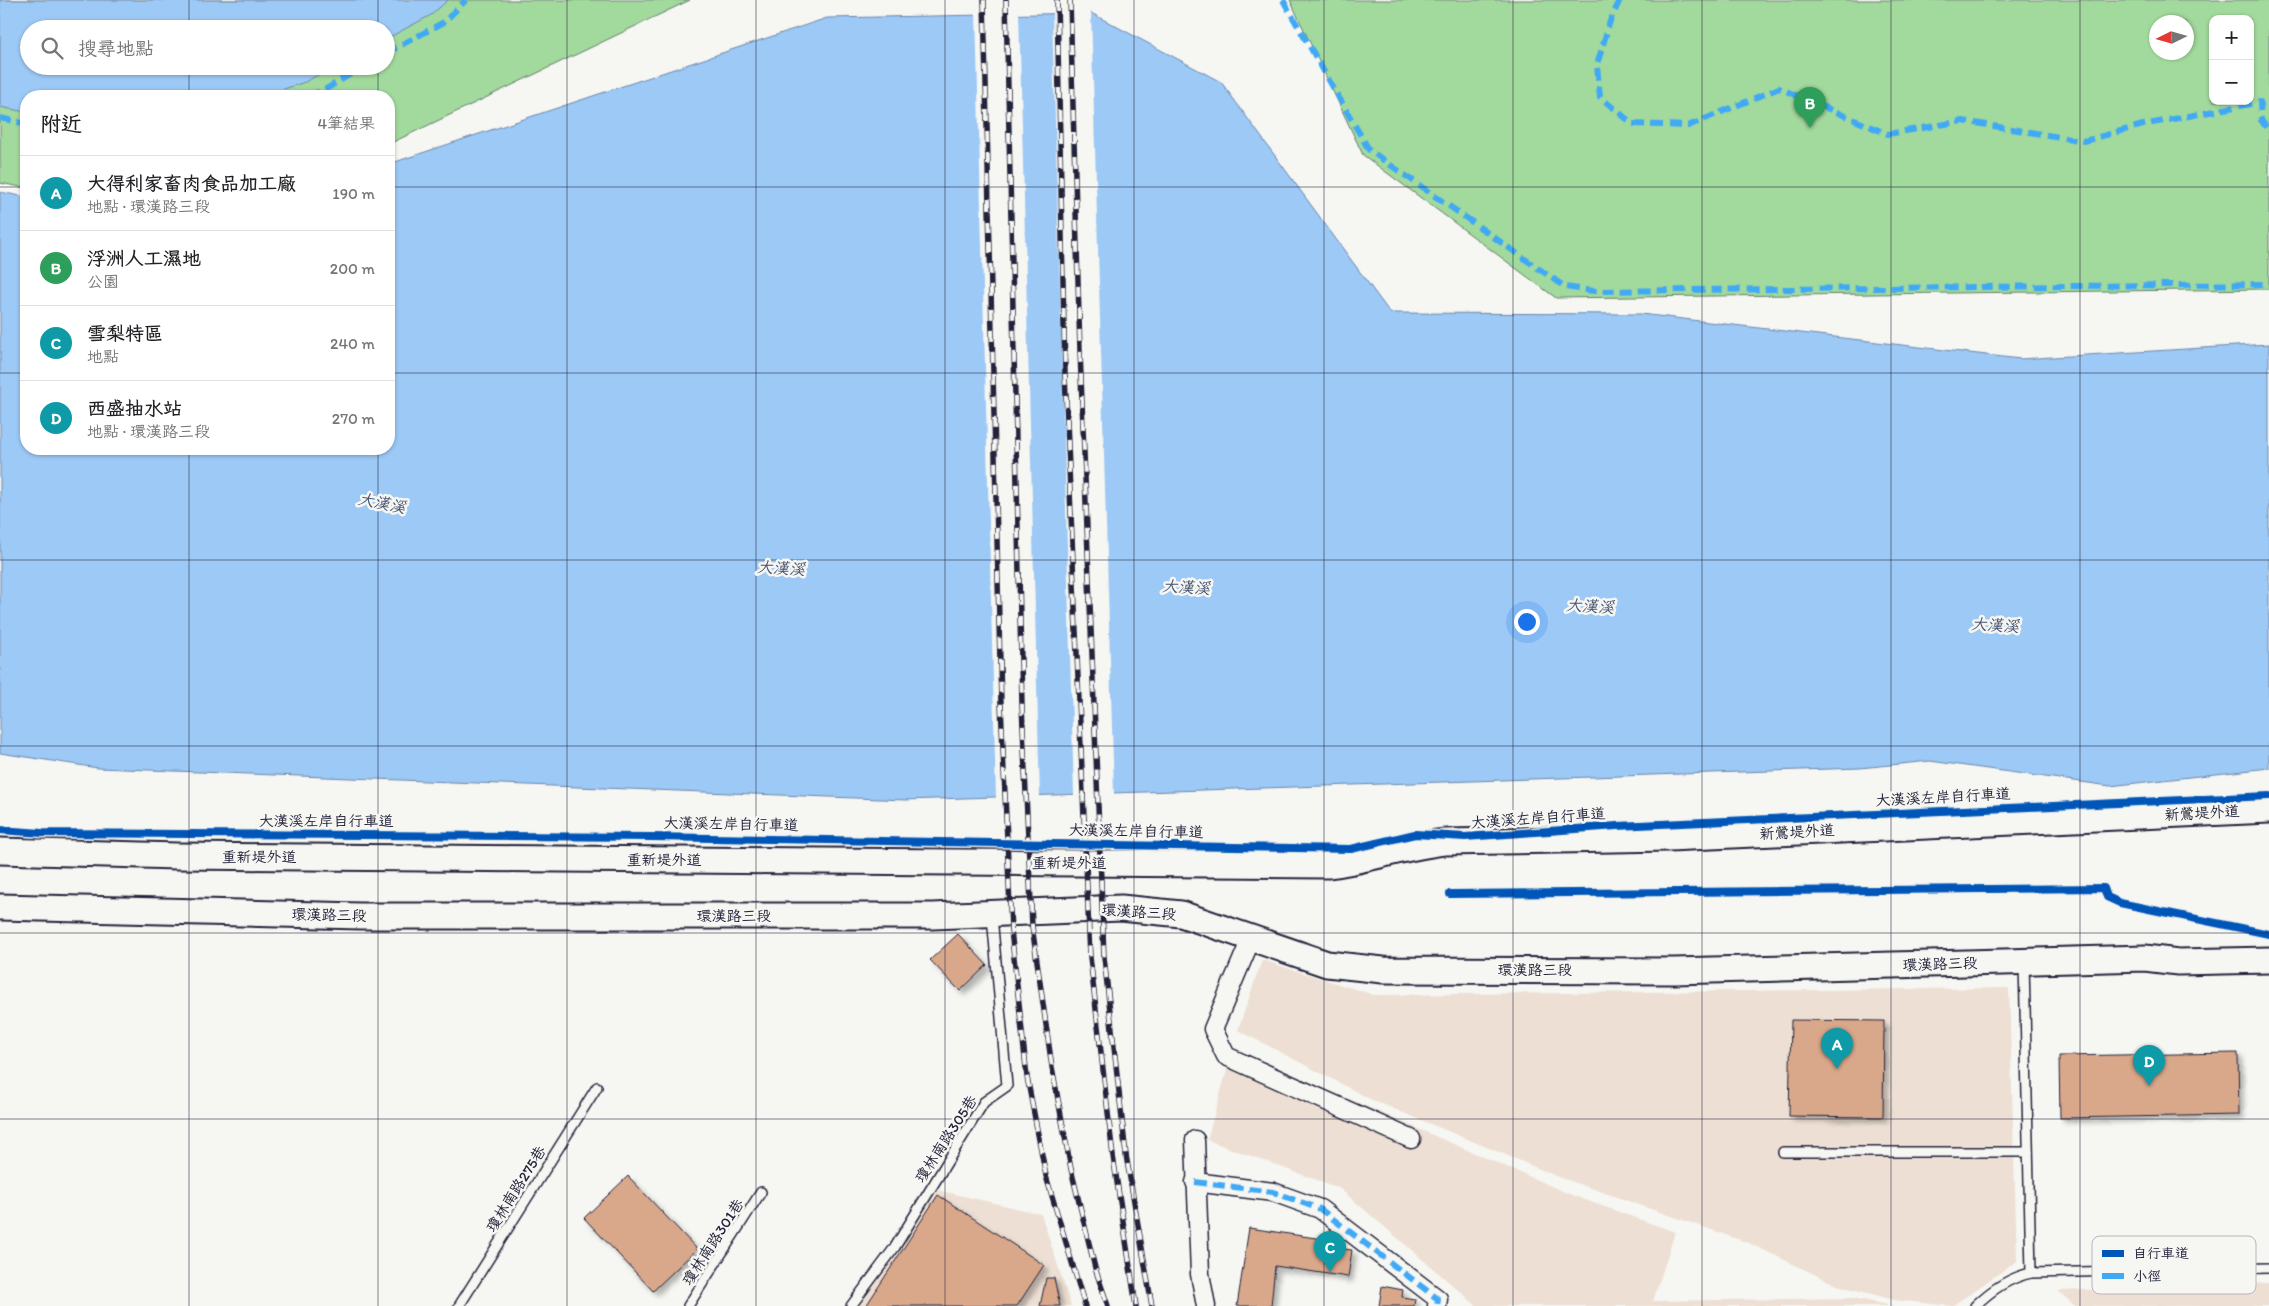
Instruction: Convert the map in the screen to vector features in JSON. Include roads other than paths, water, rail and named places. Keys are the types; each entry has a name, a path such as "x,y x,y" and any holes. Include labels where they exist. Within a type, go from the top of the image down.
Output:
{"street":[{"name":"新鶯堤外道","path":"1328,865 1349,863 1420,844 1445,842 1669,838 2269,810"},
{"name":"重新堤外道","path":"0,851 196,856 1328,865"},
{"name":"環漢路三段","path":"0,907 361,916 933,916 1121,908 1180,914 1327,964 1383,970 1674,971 2145,958 2178,962 2269,960"},
{"path":"1250,938 1213,1029 1226,1056 1411,1139"},
{"path":"1195,1140 1195,1182 1200,1274 1206,1306"},
{"path":"1195,1182 1273,1192 1320,1209 1438,1299 1437,1306"}],"lane":[{"name":"瓊林南路305巷","path":"851,1306 895,1248 984,1102 1007,1086 992,914"},
{"path":"2024,961 2031,1273"},
{"name":"瓊林南路275巷","path":"459,1306 597,1087"},
{"path":"1783,1152 2028,1152"},
{"name":"瓊林南路301巷","path":"688,1306 761,1192"},
{"path":"2256,1268 2269,1268"},
{"path":"1975,1306 1989,1292 2014,1277 2031,1273 2092,1272"}],"water":[{"path":"0,0 448,0 431,15 395,34 395,20 20,20 20,75 318,75 305,82 281,90 20,90 20,111 0,107"},
{"name":"大漢溪","path":"1091,13 1221,82 1390,313 1641,314 2020,359 2269,344 2269,768 2110,786 1930,761 1860,768 905,800 98,768 0,753 0,192 20,196 20,455 395,455 395,162 827,18"}],"railway":[{"path":"984,0 1001,704 1011,930 1027,1077 1046,1176 1085,1306"},
{"path":"1006,0 1022,705 1032,926 1052,1067 1071,1169 1095,1268 1108,1306"},
{"path":"1057,0 1065,374 1090,957 1113,1156 1136,1306"},
{"path":"1070,0 1080,351 1104,957 1126,1155 1152,1306"}],"place":[{"name":"浮洲人工濕地","path":"1810,128"},
{"name":"大得利家畜肉食品加工廠","path":"1837,1069"},
{"name":"西盛抽水站","path":"2149,1086"},
{"name":"雪梨特區","path":"1330,1272"}]}
